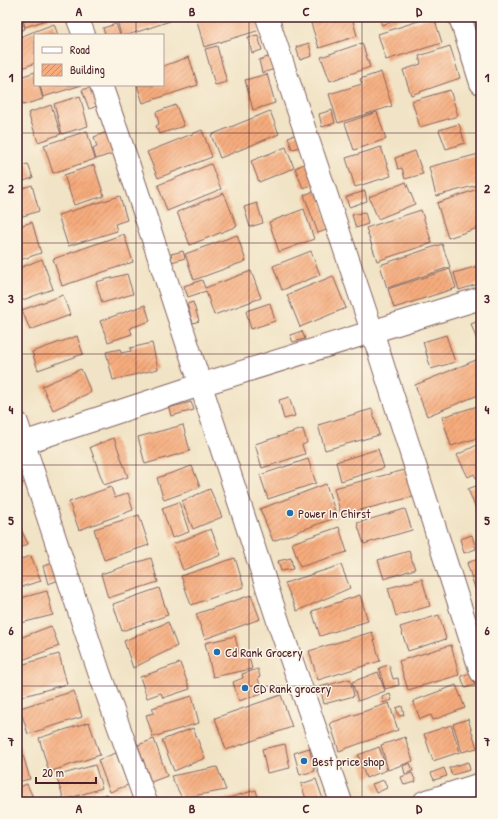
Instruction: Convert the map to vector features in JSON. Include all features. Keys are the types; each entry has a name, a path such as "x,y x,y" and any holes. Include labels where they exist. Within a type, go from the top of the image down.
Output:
{"street":[{"path":"77,17 84,34"},
{"path":"266,17 372,331 481,672"},
{"path":"460,17 481,84"},
{"path":"101,86 280,627 341,802"},
{"path":"146,802 86,636 19,436 200,385 481,298"},
{"path":"424,802 481,784"}],"building":[{"path":"22,17 55,17 25,27"},
{"path":"116,17 169,17 170,21 131,34 121,34"},
{"path":"196,17 256,17 260,30 204,47"},
{"path":"309,17 352,17 357,36 319,48"},
{"path":"379,17 407,17 382,25"},
{"path":"434,17 442,43 386,60 378,34"},
{"path":"22,19 25,29 17,31 17,20"},
{"path":"54,24 58,34 34,34 34,63 17,70 17,38"},
{"path":"116,24 120,34 105,34 103,28"},
{"path":"258,35 262,50 252,53 248,37"},
{"path":"309,43 312,56 300,60 296,47"},
{"path":"362,43 370,67 330,81 321,57"},
{"path":"217,46 227,82 215,85 205,49"},
{"path":"450,46 460,78 411,95 403,70 421,64 419,56"},
{"path":"271,56 275,69 262,73 259,60"},
{"path":"189,57 198,85 143,103 137,86 164,86 164,66"},
{"path":"34,72 34,86 39,86 43,99 23,105 17,85 17,78"},
{"path":"381,72 392,106 338,123 329,94 362,84 360,79"},
{"path":"267,74 275,103 253,110 245,80"},
{"path":"40,86 79,86 43,97"},
{"path":"94,86 100,105 89,109 82,90"},
{"path":"450,90 458,116 420,127 412,101"},
{"path":"80,96 88,126 62,134 54,104"},
{"path":"51,105 61,134 38,142 28,113"},
{"path":"176,105 184,126 159,134 156,126 159,124 156,112"},
{"path":"332,110 335,123 322,127 319,114"},
{"path":"270,111 279,134 220,158 211,135"},
{"path":"377,112 386,139 354,150 345,123"},
{"path":"459,124 465,143 446,149 439,130"},
{"path":"202,130 212,157 158,178 147,152"},
{"path":"87,131 95,159 53,173 44,145"},
{"path":"107,132 114,153 96,159 93,149 97,147 94,137"},
{"path":"301,133 305,146 292,149 288,137"},
{"path":"286,147 294,168 259,182 251,161"},
{"path":"381,147 391,176 355,187 346,158"},
{"path":"415,151 423,174 405,179 402,168 398,169 395,158"},
{"path":"479,154 481,162 481,184 436,196 429,167"},
{"path":"17,157 20,166 28,164 33,178 17,183"},
{"path":"309,162 317,183 303,188 295,168"},
{"path":"211,164 221,189 167,211 158,185"},
{"path":"94,165 104,196 74,205 64,175"},
{"path":"406,182 415,204 378,219 369,197"},
{"path":"32,185 39,211 17,218 17,190"},
{"path":"481,188 481,227 448,238 437,203"},
{"path":"318,190 329,229 318,233 304,195"},
{"path":"365,191 367,201 349,207 346,197"},
{"path":"224,193 237,226 190,245 177,212"},
{"path":"120,196 127,220 115,224 117,231 68,246 58,215"},
{"path":"257,203 263,223 250,227 244,207"},
{"path":"304,209 314,239 279,252 269,222"},
{"path":"421,210 432,243 377,261 366,228"},
{"path":"365,212 368,224 356,228 352,215"},
{"path":"32,222 41,253 17,261 17,227"},
{"path":"124,234 133,262 62,286 53,259"},
{"path":"237,235 246,261 194,280 185,254"},
{"path":"442,244 450,267 387,288 380,265"},
{"path":"183,251 185,258 172,262 171,254"},
{"path":"311,251 320,275 282,290 273,266"},
{"path":"42,259 53,289 17,302 17,269"},
{"path":"481,265 481,283 459,290 454,273"},
{"path":"450,269 456,288 394,308 388,289"},
{"path":"251,271 261,298 214,315 206,291 188,297 184,286 202,280 205,288"},
{"path":"127,274 133,294 102,303 96,282"},
{"path":"333,276 346,308 300,327 287,295"},
{"path":"63,295 70,315 30,330 22,310"},
{"path":"193,302 199,321 193,323 187,304"},
{"path":"270,303 275,321 251,329 246,311"},
{"path":"145,305 150,321 130,328 132,334 108,342 100,321"},
{"path":"481,320 481,351 471,324"},
{"path":"302,331 305,339 293,342 290,335"},
{"path":"446,335 455,362 431,369 423,342"},
{"path":"77,336 83,354 38,370 32,352"},
{"path":"152,343 158,369 113,380 106,352 120,349 121,353 131,351 130,348"},
{"path":"481,358 481,394 427,416 415,385"},
{"path":"81,369 91,392 53,410 42,386"},
{"path":"289,397 295,416 284,419 279,400"},
{"path":"191,402 194,410 171,416 169,408"},
{"path":"481,405 481,437 451,446 442,417"},
{"path":"372,409 379,435 325,450 318,425"},
{"path":"183,425 190,451 145,464 138,437"},
{"path":"303,429 307,443 302,445 305,454 262,468 255,444"},
{"path":"114,438 128,477 104,485 90,447"},
{"path":"479,444 481,447 481,476 476,478 474,474 468,477 457,455"},
{"path":"378,449 384,468 341,481 336,462"},
{"path":"308,459 316,483 268,499 260,475"},
{"path":"17,460 26,482 17,485"},
{"path":"192,466 200,487 164,500 157,478"},
{"path":"409,469 416,496 341,515 334,488"},
{"path":"326,484 337,517 273,541 260,509"},
{"path":"481,484 481,506 478,507 480,513 478,514 468,489"},
{"path":"111,487 115,498 128,493 133,510 79,530 69,502"},
{"path":"210,489 222,517 193,529 182,501"},
{"path":"179,502 189,532 172,538 162,508"},
{"path":"405,509 412,530 364,544 357,523"},
{"path":"139,515 149,545 104,560 94,529"},
{"path":"17,521 28,544 17,549"},
{"path":"339,527 347,552 300,567 292,543"},
{"path":"211,529 221,555 183,570 173,544"},
{"path":"472,535 476,549 464,553 460,539"},
{"path":"409,551 415,569 384,579 378,560"},
{"path":"31,556 41,581 17,588 17,560"},
{"path":"151,558 158,582 108,598 101,574"},
{"path":"235,558 244,587 191,605 181,576"},
{"path":"291,558 293,569 281,571 278,561"},
{"path":"478,559 481,568 481,607 467,563"},
{"path":"54,563 59,580 48,584 43,566"},
{"path":"341,565 350,588 297,611 285,583"},
{"path":"422,579 430,606 396,616 388,588"},
{"path":"159,588 168,615 122,631 113,604"},
{"path":"47,591 53,615 17,624 17,599"},
{"path":"251,595 260,619 205,639 196,614"},
{"path":"360,595 368,621 320,636 312,611"},
{"path":"439,615 446,639 408,651 400,627"},
{"path":"168,622 177,646 133,668 124,641"},
{"path":"51,626 59,646 17,662 17,639"},
{"path":"372,632 380,661 318,680 309,651"},
{"path":"235,636 239,654 248,652 252,669 213,677 205,643"},
{"path":"451,645 459,675 408,690 399,661"},
{"path":"59,654 67,684 17,698 17,666"},
{"path":"180,663 190,689 163,698 161,693 147,698 140,677"},
{"path":"389,665 393,679 398,678 399,685 385,689 379,668"},
{"path":"258,669 260,677 258,678 262,693 239,701 233,682 243,678 242,674"},
{"path":"378,672 385,691 358,701 352,682"},
{"path":"471,673 475,685 465,688 461,676"},
{"path":"350,679 354,696 324,704 320,687"},
{"path":"456,685 465,708 433,720 431,715 420,719 413,701"},
{"path":"74,691 82,717 28,734 20,708"},
{"path":"390,694 392,700 383,703 382,697"},
{"path":"281,695 292,727 226,750 215,718"},
{"path":"192,696 199,723 153,737 146,715 154,713 152,708"},
{"path":"389,703 398,730 339,751 330,723"},
{"path":"402,706 404,715 399,716 396,708"},
{"path":"468,719 477,748 462,752 453,724"},
{"path":"89,722 100,755 49,772 39,738"},
{"path":"451,725 460,752 433,761 424,734"},
{"path":"193,728 205,758 174,771 162,740"},
{"path":"405,737 413,761 388,770 381,745"},
{"path":"154,739 167,776 151,782 138,745"},
{"path":"285,744 290,768 267,773 262,749"},
{"path":"20,745 30,779 17,782 17,746"},
{"path":"379,747 387,770 366,778 358,755"},
{"path":"309,748 315,771 300,775 294,753"},
{"path":"116,753 128,785 110,792 98,760"},
{"path":"468,762 470,770 452,775 449,768"},
{"path":"410,763 413,771 405,774 403,766"},
{"path":"95,765 102,788 64,800 56,776"},
{"path":"217,767 226,790 182,798 171,776"},
{"path":"444,768 447,776 434,780 431,773"},
{"path":"412,773 416,782 404,785 401,777"},
{"path":"316,779 324,802 307,802 301,784"},
{"path":"384,780 387,788 376,793 372,784"},
{"path":"27,784 35,802 17,802 17,788"},
{"path":"256,790 259,802 215,802"},
{"path":"107,794 110,802 86,802"}],"place":[{"name":"Power In Chirst","path":"290,513"},
{"name":"Cd Rank Grocery","path":"217,652"},
{"name":"CD Rank grocery","path":"245,688"},
{"name":"Best price shop","path":"304,761"}]}
